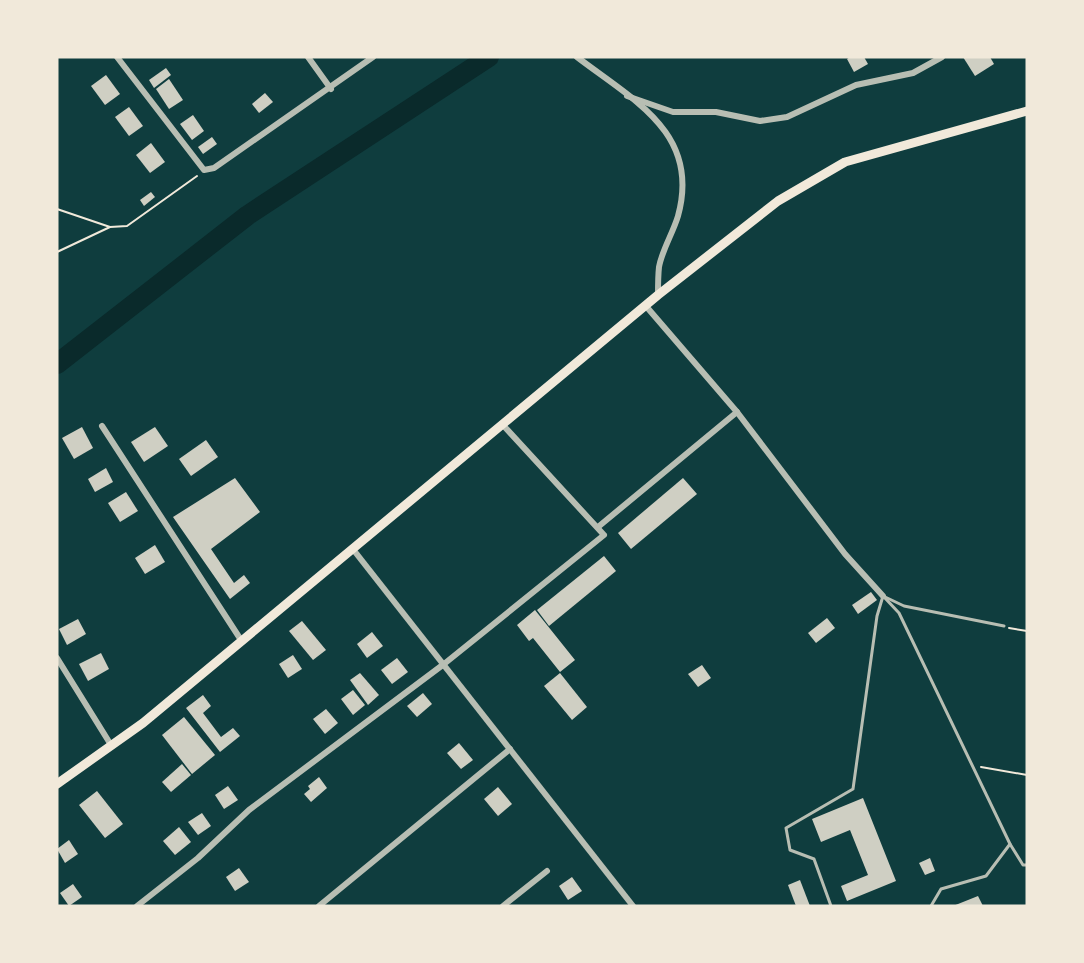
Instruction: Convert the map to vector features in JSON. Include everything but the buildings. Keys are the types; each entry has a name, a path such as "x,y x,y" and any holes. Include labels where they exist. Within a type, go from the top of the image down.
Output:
{"main road":[{"path":"57,784 143,723 645,305 778,201 845,162 1027,111"}],"street":[{"path":"117,57 204,170 214,168 331,89 373,57"},
{"path":"308,57 331,89"},
{"path":"577,57 660,123 678,150 684,184 678,216 659,266 658,295"},
{"path":"627,96 673,112 716,112 760,121 787,117 856,85 913,73 942,57"},
{"path":"645,305 737,412 845,554 883,596"},
{"path":"598,527 737,412"},
{"path":"137,906 198,858 249,810 444,664 604,535 502,424"},
{"path":"102,426 241,640"},
{"path":"352,548 633,906"},
{"path":"57,658 111,745"},
{"path":"319,906 510,749"},
{"path":"503,906 547,871"}],"lane":[{"path":"883,596 904,606 1004,626"},
{"path":"883,596 899,614 1010,844 1023,865 1027,865"},
{"path":"831,906 814,859 790,850 786,828 853,789 878,616 883,596"},
{"path":"931,906 941,889 986,876 1010,844"}],"path":[{"path":"57,252 111,227 127,226 204,170"},
{"path":"57,209 111,227"},
{"path":"1004,626 1027,631"},
{"path":"972,765 1027,775"}],"waterway":[{"path":"57,364 248,215 489,57"}]}
